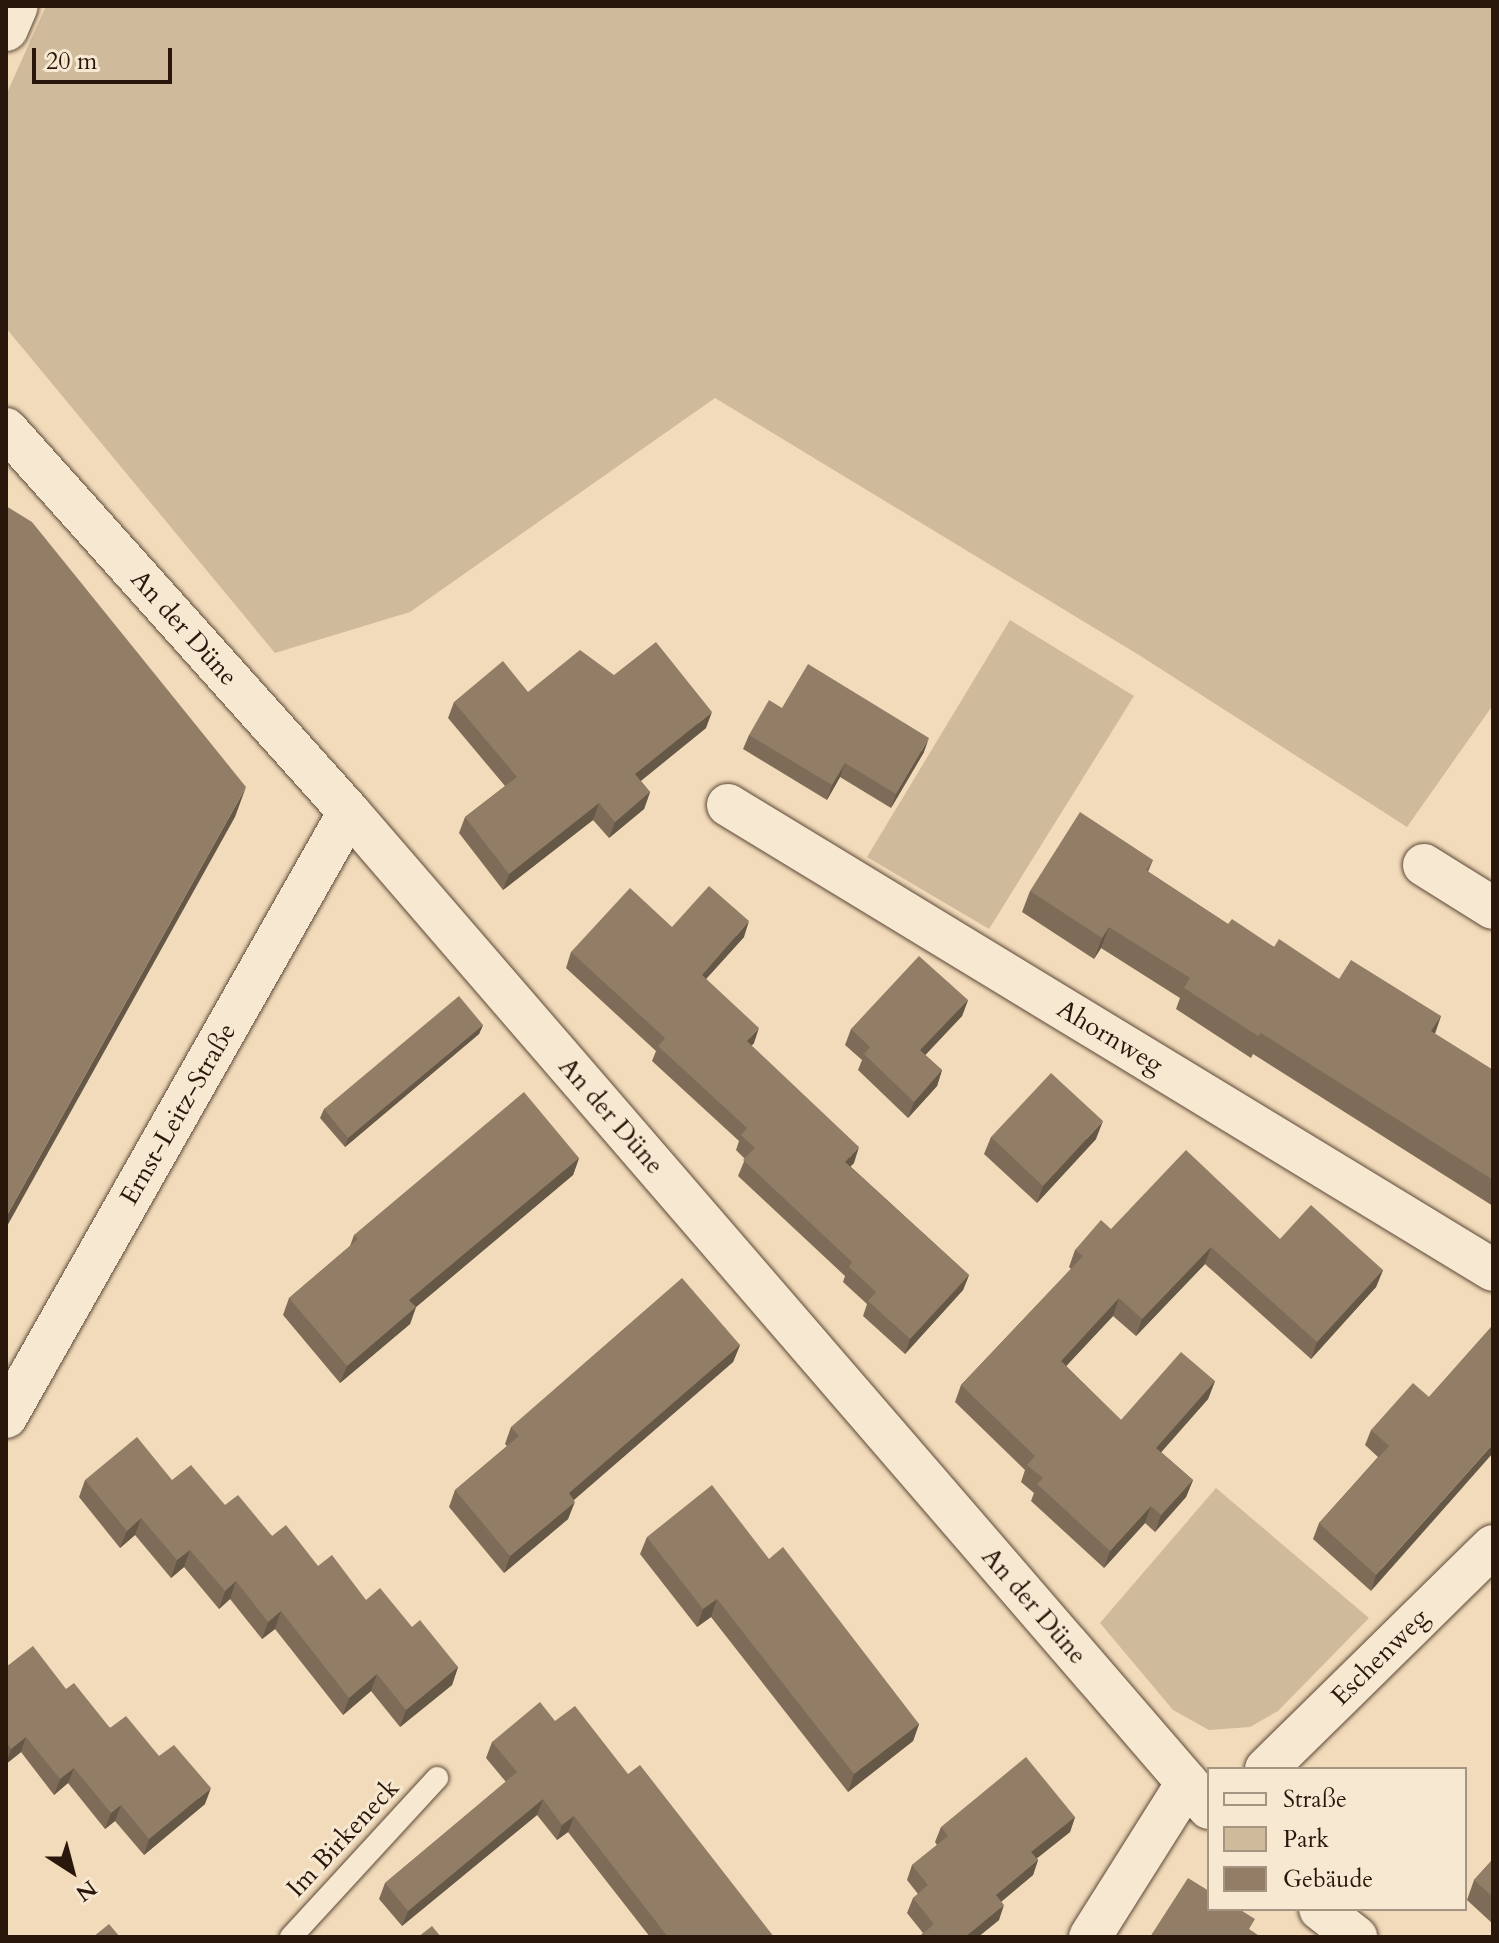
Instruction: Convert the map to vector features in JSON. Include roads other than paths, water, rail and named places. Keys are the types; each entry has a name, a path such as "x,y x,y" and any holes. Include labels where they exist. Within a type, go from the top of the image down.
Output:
{"street":[{"path":"6,29 16,6"},
{"name":"An der Düne","path":"6,429 349,812 1198,1796"},
{"name":"Ahornweg","path":"728,805 1493,1270"},
{"name":"Ernst-Leitz-Straße","path":"6,1417 349,812"},
{"path":"1424,865 1493,908"},
{"name":"Eschenweg","path":"1268,1767 1493,1546"},
{"path":"1090,1937 1198,1796"},
{"path":"1323,1911 1356,1937"}],"lane":[{"name":"Im Birkeneck","path":"291,1937 437,1778"}]}
